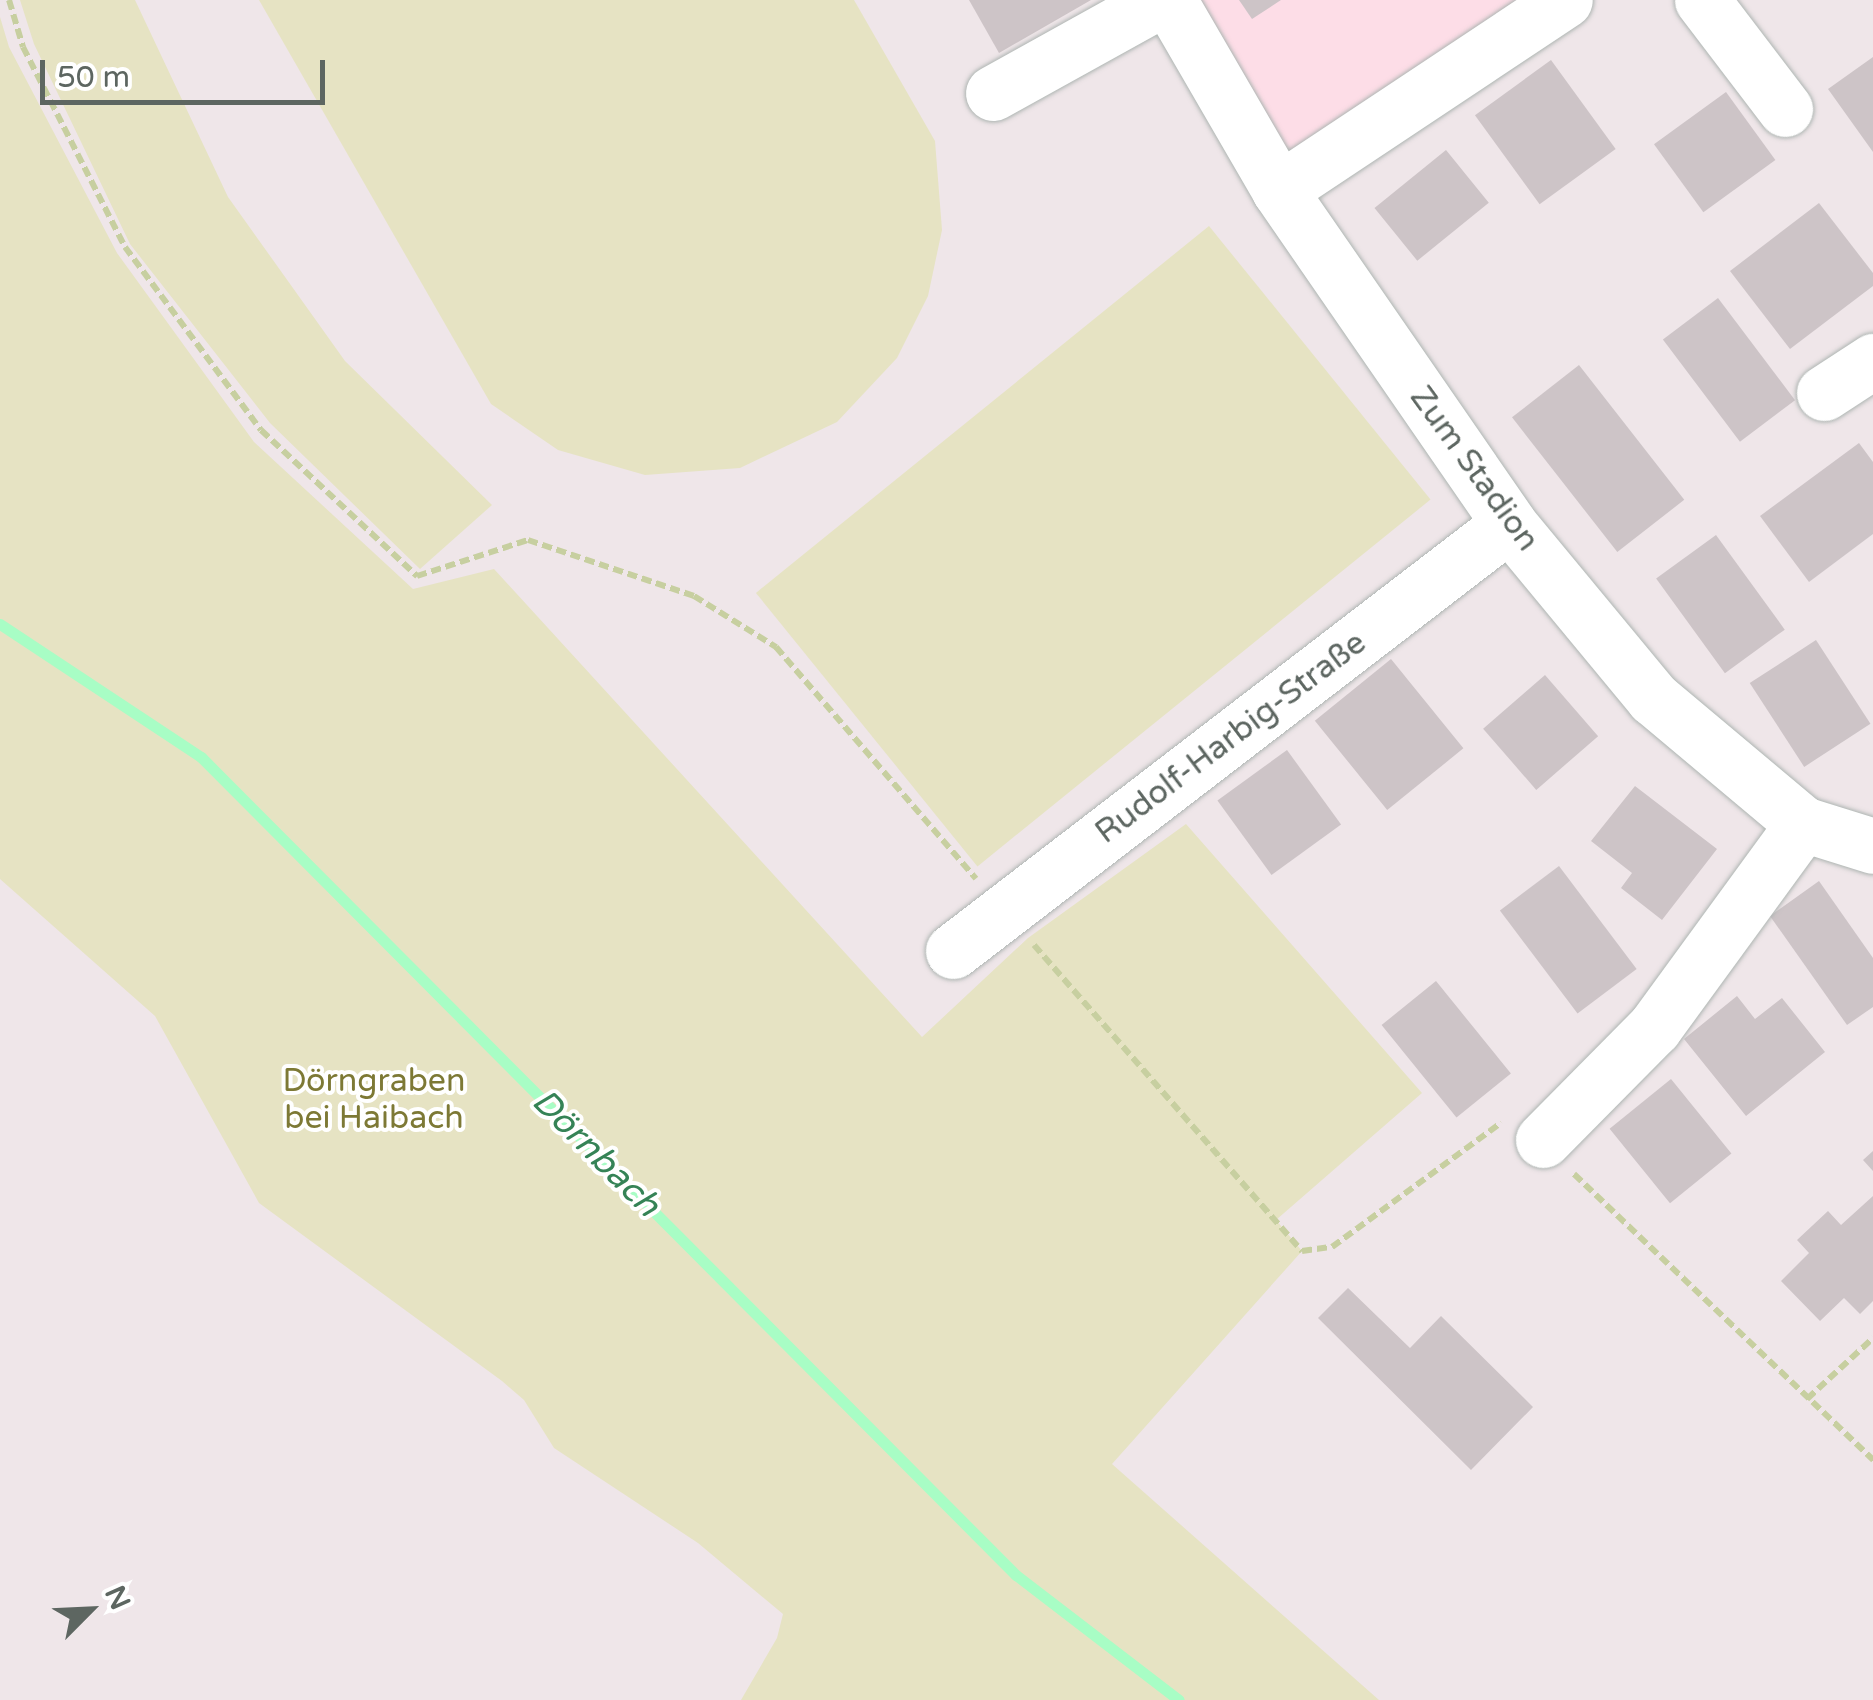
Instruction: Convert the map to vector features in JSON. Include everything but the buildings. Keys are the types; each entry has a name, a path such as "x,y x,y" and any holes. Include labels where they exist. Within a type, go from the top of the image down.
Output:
{"street":[{"path":"993,93 1160,0"},
{"name":"Zum Stadion","path":"1169,0 1279,190 1508,524 1653,698 1803,824 1873,846"},
{"path":"1279,190 1565,0"},
{"path":"1702,0 1784,109"},
{"path":"1824,392 1873,361"},
{"name":"Rudolf-Harbig-Straße","path":"953,951 1002,909 1170,787 1508,524"},
{"path":"1542,1140 1654,1028 1803,824"}],"path":[{"path":"9,0 23,47 125,247 261,430 416,576 528,540 694,596 776,648 1302,1251 1332,1247 1511,1116 1542,1140 1873,1460"},
{"path":"1807,1399 1873,1338"}],"shaded area":[{"path":"1176,0 1565,0 1279,190"}],"green space":[{"path":"20,0 135,0 228,197 345,361 492,505 420,569 270,423 130,244 34,44"},
{"path":"259,0 854,0 935,141 942,230 928,296 897,358 837,422 740,468 645,475 558,450 491,404"},
{"name":"Dörngraben bei Haibach","path":"0,17 9,47 117,253 254,442 413,589 494,569 922,1037 1028,938 1186,824 1422,1093 1276,1220 1302,1251 1112,1464 1379,1700 741,1700 777,1638 783,1614 698,1543 554,1448 524,1400 502,1381 259,1203 155,1016 0,879"},
{"path":"1209,226 1431,500 977,866 756,593"}],"waterway":[{"name":"Dörnbach","path":"0,624 201,757 1016,1575 1179,1700"}]}
